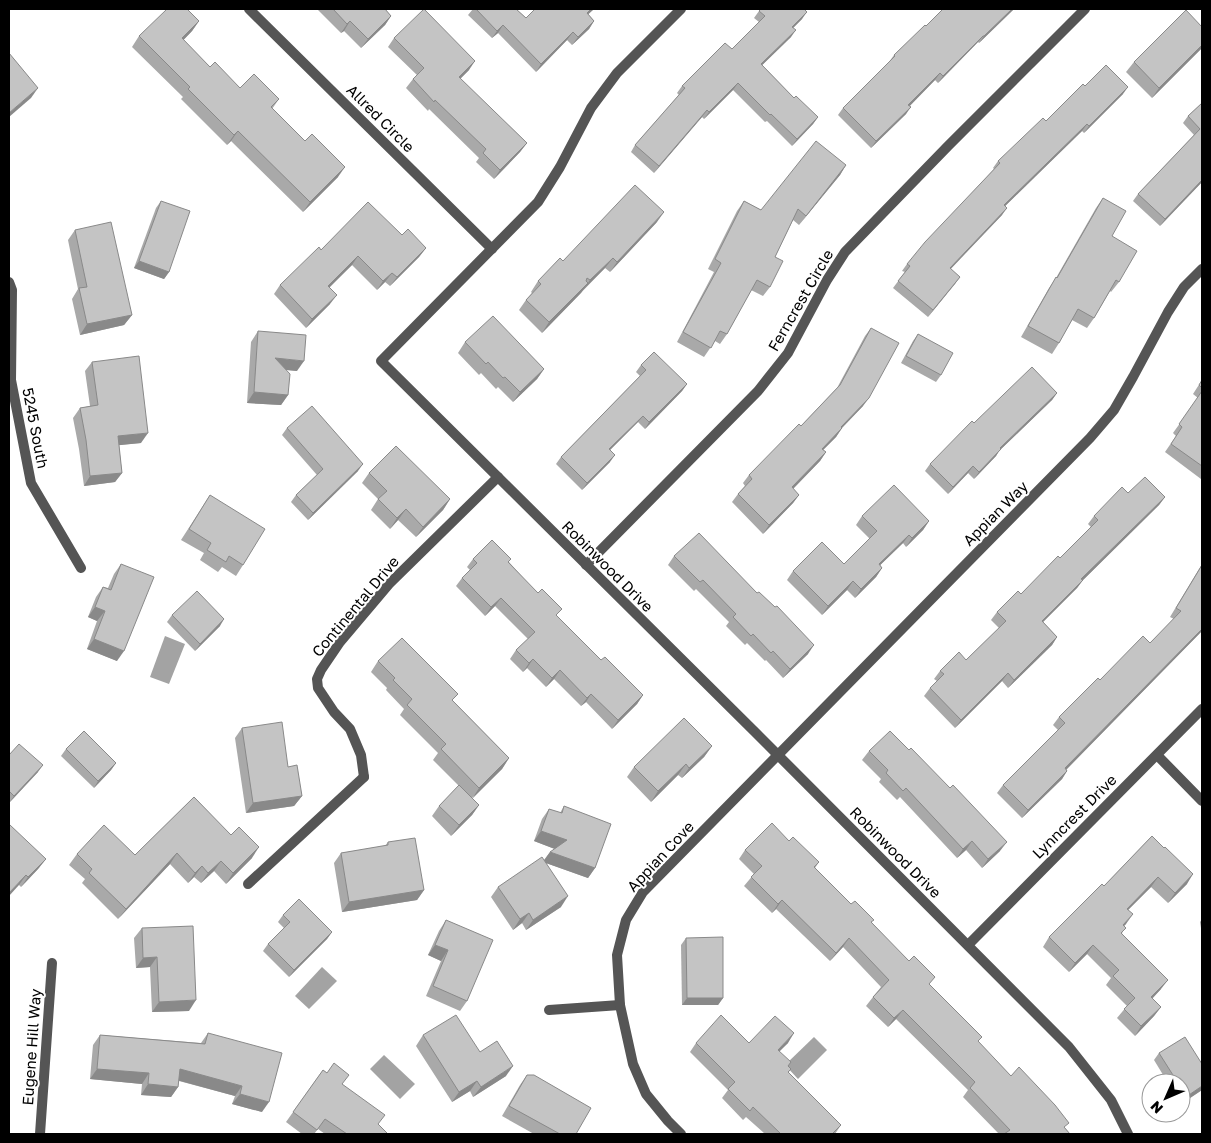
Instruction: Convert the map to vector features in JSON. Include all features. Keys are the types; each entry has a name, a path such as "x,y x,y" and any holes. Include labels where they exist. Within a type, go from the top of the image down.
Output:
{"street":[{"name":"Allred Circle","path":"250,9 492,249"},
{"name":"Robinwood Drive","path":"681,9 617,73 590,108 560,167 538,202 381,361 1069,1047 1111,1100 1128,1134"},
{"name":"Ferncrest Circle","path":"586,565 758,391 788,353 827,280 845,252 1084,9"},
{"name":"Appian Way","path":"778,755 1090,438 1114,410 1168,312 1184,287 1202,269"},
{"name":"5245 South","path":"9,282 12,290 11,380 31,483 81,568"},
{"name":"Continental Drive","path":"248,884 364,777 361,755 350,729 334,712 318,688 317,679 321,670 340,642 389,584 498,477"},
{"name":"Lynncrest Drive","path":"968,945 1202,709"},
{"name":"Appian Cove","path":"681,1134 646,1094 633,1064 620,1005 617,954 626,920 644,892 778,755"},
{"path":"1157,755 1202,801"},
{"name":"Eugene Hill Way","path":"40,1134 52,963"},
{"path":"549,1010 620,1005"}],"shaded area":[{"path":"165,636 185,644 169,684 150,677"},
{"path":"322,967 337,981 309,1009 295,996"},
{"path":"814,1037 827,1050 798,1079 785,1065"},
{"path":"384,1055 415,1084 400,1099 370,1069"}],"building":[{"path":"167,9 187,9 199,21 182,38 210,67 215,62 240,88 254,74 279,99 271,107 305,141 312,134 345,167 310,202 238,131 234,135 139,36"},
{"path":"333,9 385,9 391,16 368,39 350,21 347,24"},
{"path":"424,9 475,61 459,77 527,143 500,170 483,153 486,149 435,100 434,102 413,79 424,68 394,38"},
{"path":"476,9 516,9 526,18 535,9 591,9 587,13 594,21 578,37 573,32 541,64 503,25 497,31"},
{"path":"761,9 804,9 807,12 792,27 796,30 761,64 794,98 796,96 818,117 797,139 738,83 709,112 707,110 659,166 635,145 685,88 682,86 725,43 732,49 765,16 759,11"},
{"path":"943,9 1012,9 943,76 940,73 908,105 911,107 876,141 843,108 894,55"},
{"path":"1186,10 1202,27 1202,45 1159,88 1134,62"},
{"path":"9,53 38,88 9,113"},
{"path":"1106,65 1128,87 1004,205 1007,208 950,268 960,277 933,310 898,281 910,266 907,264 925,242 1000,163 998,161 1043,118 1046,121 1083,84 1085,86"},
{"path":"1202,103 1202,180 1165,219 1138,194 1200,129 1188,116"},
{"path":"816,141 846,165 806,216 798,209 775,257 783,261 770,287 757,280 727,334 720,331 711,348 683,332 721,263 715,259 744,201 761,210"},
{"path":"635,185 664,212 617,262 613,258 590,280 587,278 586,281 588,283 549,322 526,300 541,284 538,281 560,258 563,261"},
{"path":"1103,198 1126,211 1112,236 1137,251 1119,282 1116,280 1094,318 1078,309 1059,343 1028,326"},
{"path":"161,201 190,211 169,272 139,261"},
{"path":"368,202 402,235 408,229 426,248 397,277 392,273 383,281 358,256 328,286 337,295 312,319 280,285 319,247 321,250"},
{"path":"111,222 132,315 87,324 79,288 87,287 75,230"},
{"path":"493,316 544,369 520,392 488,362 486,364 465,342"},
{"path":"871,328 899,343 869,398 822,449 826,452 792,487 799,495 769,525 738,494 752,479 749,475 799,424 801,426 840,385"},
{"path":"258,331 306,335 304,361 275,358 290,374 288,395 254,392"},
{"path":"918,334 953,353 941,375 906,356"},
{"path":"654,352 687,384 649,422 643,416 609,449 615,455 587,483 561,457 646,370 641,365"},
{"path":"139,356 148,433 118,436 122,473 90,476 80,408 98,405 92,362"},
{"path":"1032,367 1057,393 1000,448 979,472 973,466 953,487 930,464 972,421 974,423"},
{"path":"1202,391 1202,466 1171,444 1182,427 1179,424"},
{"path":"312,406 363,464 313,513 296,495 323,469 287,428"},
{"path":"396,446 450,499 423,527 406,509 397,518 378,499 387,491 369,473"},
{"path":"1145,477 1165,497 1081,579 1083,580 1042,621 1057,637 1014,680 1008,673 961,720 930,688 944,674 940,671 959,652 966,660 1006,621 997,612 1018,591 1021,594 1058,556 1060,558 1098,520 1094,516 1122,487 1128,493"},
{"path":"894,485 929,521 912,538 909,535 879,564 882,568 861,589 853,581 828,606 793,571 822,542 844,564 877,531 862,516"},
{"path":"210,495 265,529 243,565 229,556 226,562 207,550 211,543 189,529"},
{"path":"699,533 757,593 759,592 775,607 777,606 814,645 790,669 753,634 751,636 733,617 736,614 703,580 700,582 674,556"},
{"path":"492,540 511,559 508,562 538,593 542,589 562,609 556,615 601,660 605,657 643,695 618,720 591,694 587,698 560,670 552,678 533,659 529,663 516,650 535,632 501,598 491,607 462,578 477,563 473,559"},
{"path":"121,564 154,577 124,651 94,639 105,611 95,607 103,587 111,590"},
{"path":"1202,565 1202,629 1065,768 1067,771 1028,810 1003,785 1065,723 1059,717 1098,678 1100,680 1143,636 1150,643 1181,611 1176,608"},
{"path":"197,591 224,619 200,644 172,615"},
{"path":"402,638 458,694 452,700 509,758 479,788 441,749 446,744 407,705 412,699 378,661"},
{"path":"684,718 712,746 689,768 686,764 658,791 634,767"},
{"path":"282,722 288,767 297,765 302,796 253,803 242,728"},
{"path":"84,731 116,763 98,781 66,749"},
{"path":"890,731 909,750 911,748 950,788 953,785 1007,842 988,859 972,841 963,849 906,788 903,791 886,773 888,770 869,751"},
{"path":"19,744 43,765 14,796 9,791 9,755"},
{"path":"459,785 479,805 459,825 439,806"},
{"path":"194,797 231,835 239,827 259,847 233,873 221,861 208,873 202,866 195,873 177,853 126,909 89,873 92,869 77,854 104,825 135,855"},
{"path":"564,806 611,824 595,868 550,852 567,840 541,831 549,809 562,813"},
{"path":"772,823 789,841 793,837 819,862 814,867 851,904 855,901 874,920 871,922 909,961 914,956 935,977 929,984 982,1037 978,1041 1011,1076 1019,1067 1055,1105 1069,1123 1064,1127 1070,1134 1004,1134 1010,1130 970,1088 975,1082 903,1010 894,1018 873,997 889,980 849,938 836,953 782,900 778,904 751,877 762,866 745,850"},
{"path":"9,826 46,859 28,877 26,875 9,893"},
{"path":"1152,836 1193,874 1175,893 1158,877 1127,909 1133,914 1123,925 1126,928 1121,933 1168,980 1151,997 1161,1007 1141,1026 1124,1009 1135,998 1113,976 1119,970 1093,945 1075,963 1049,937 1102,884 1104,886"},
{"path":"415,838 424,890 349,902 341,853"},
{"path":"542,857 568,896 533,920 529,913 520,919 498,887"},
{"path":"299,899 332,932 294,970 268,944 290,922 283,915"},
{"path":"446,920 493,940 467,1001 433,986 448,950 435,945"},
{"path":"193,926 196,1000 159,1002 157,957 143,958 142,928"},
{"path":"723,937 723,998 687,998 686,938"},
{"path":"456,1015 480,1052 497,1041 513,1066 481,1087 477,1081 459,1092 423,1035"},
{"path":"721,1015 749,1043 775,1016 794,1033 778,1050 791,1062 788,1066 791,1069 788,1072 841,1125 832,1134 781,1134 753,1107 750,1111 728,1089 735,1082 696,1043"},
{"path":"208,1033 282,1053 269,1102 240,1094 242,1086 180,1069 178,1087 148,1084 149,1073 97,1069 100,1035 205,1044"},
{"path":"1185,1037 1202,1064 1202,1086 1191,1094 1191,1073 1172,1073 1159,1053"},
{"path":"334,1063 349,1075 342,1084 385,1115 378,1124 388,1134 347,1134 325,1119 317,1130 293,1112 323,1070 327,1073"},
{"path":"527,1075 534,1075 591,1108 576,1134 560,1134 509,1106"}]}
